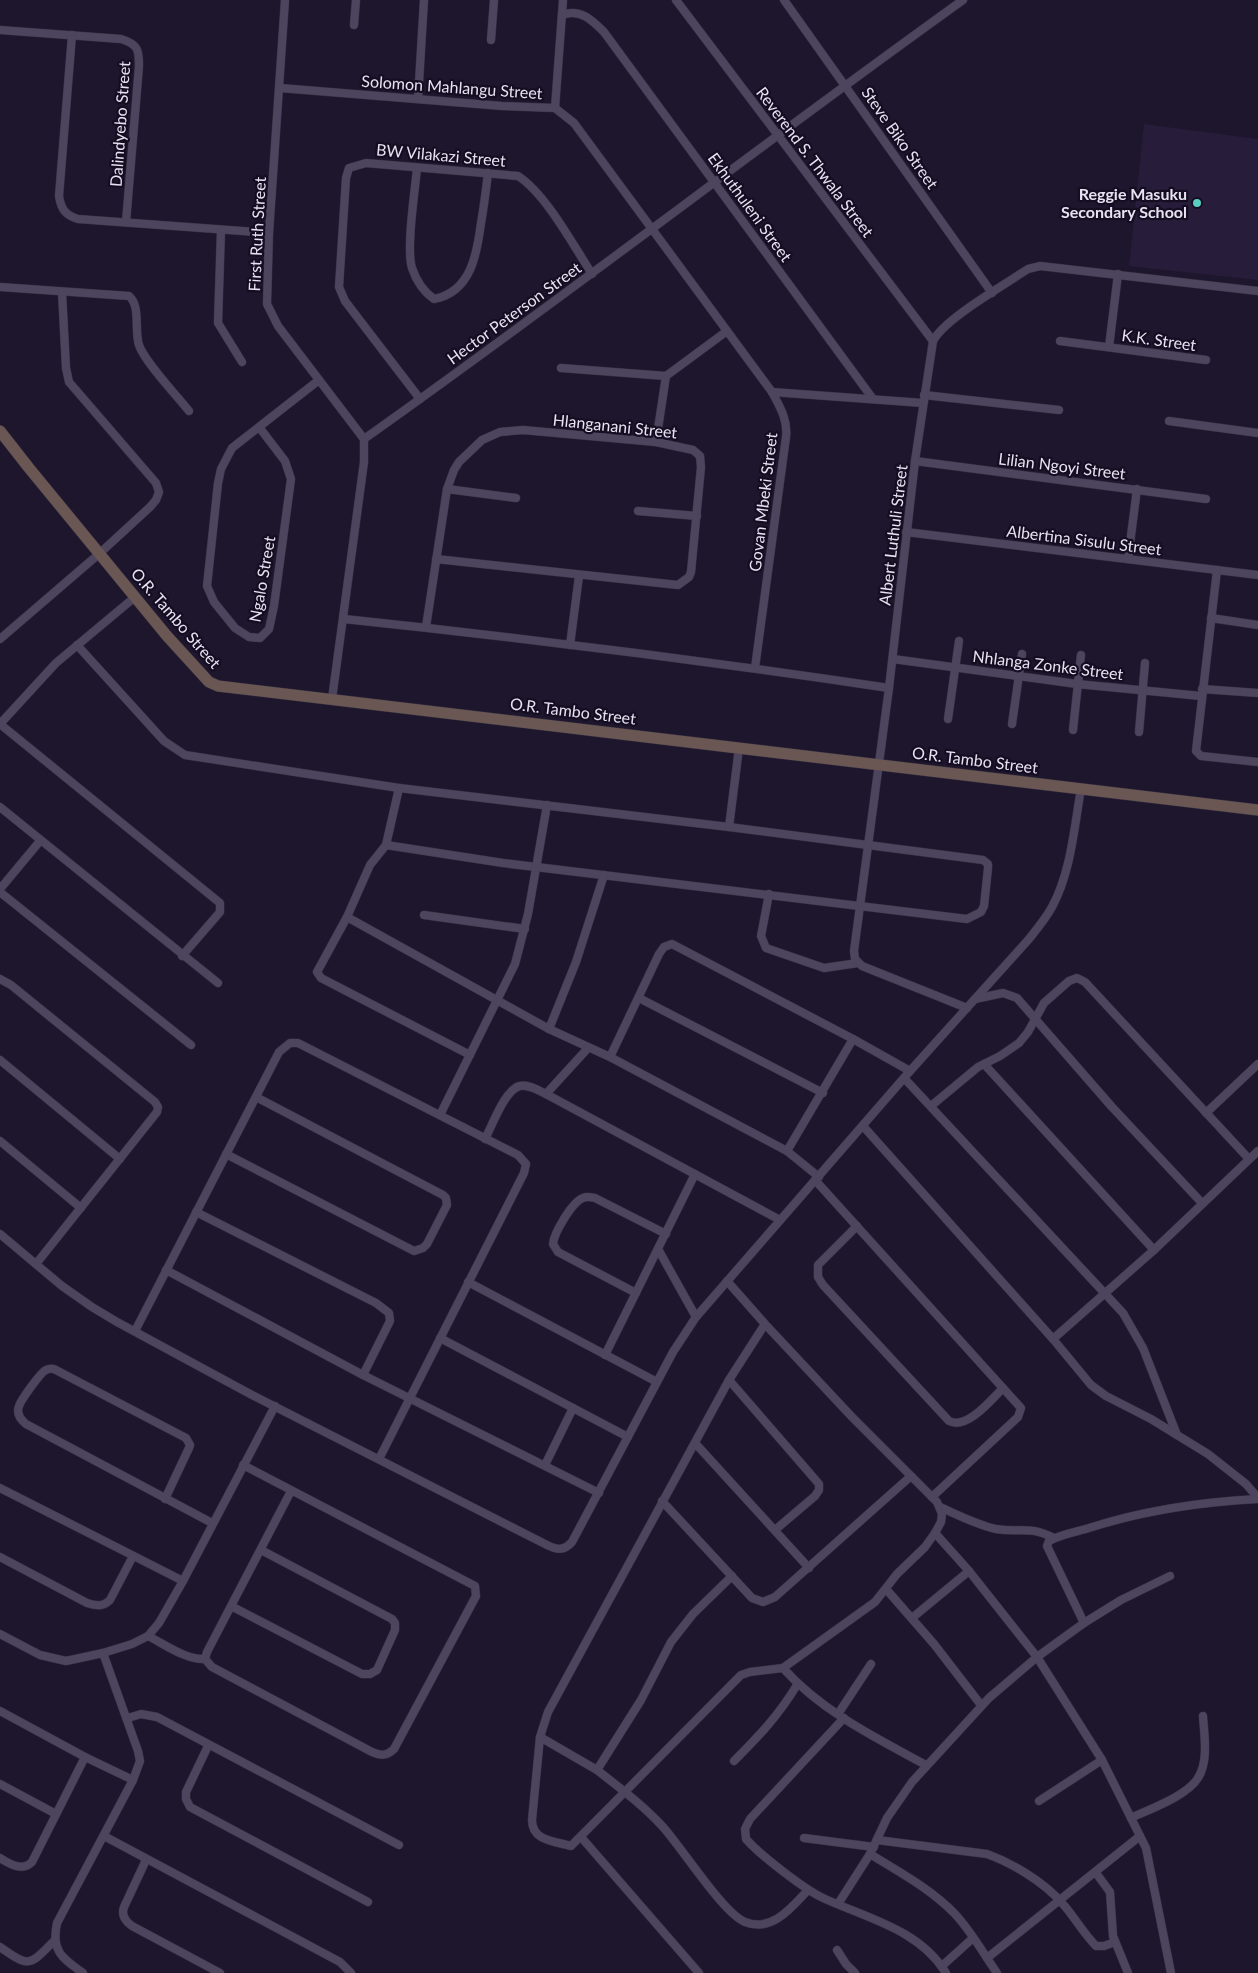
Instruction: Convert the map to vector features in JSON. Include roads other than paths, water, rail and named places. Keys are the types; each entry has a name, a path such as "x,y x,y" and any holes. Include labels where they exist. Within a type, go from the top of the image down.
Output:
{"street":[{"name":"First Ruth Street","path":"285,0 270,233 268,304 278,326 364,439"},
{"path":"354,25 356,0"},
{"path":"418,99 424,0"},
{"path":"491,40 494,0"},
{"path":"555,108 563,0"},
{"name":"Reverend S. Thwala Street","path":"676,0 932,341"},
{"name":"Steve Biko Street","path":"784,0 992,293"},
{"name":"Hector Peterson Street","path":"364,439 592,274 963,0"},
{"name":"Ekhuthuleni Street","path":"562,15 577,13 585,15 604,32 873,399"},
{"name":"Dalindyebo Street","path":"0,30 72,35 130,42 135,46 139,53 126,222"},
{"path":"72,35 59,196 61,207 69,216 78,219 270,233"},
{"name":"Solomon Mahlangu Street","path":"280,88 555,108 574,123 652,230"},
{"name":"BW Vilakazi Street","path":"420,399 345,301 339,287 347,171 354,165 366,163 518,176 527,182 547,206 592,274"},
{"path":"417,168 410,252 412,268 427,294 434,299 443,297 457,288 472,267 477,251 488,173"},
{"path":"220,230 218,323 242,362"},
{"name":"Govan Mbeki Street","path":"652,230 772,392 784,414 787,432 756,668"},
{"path":"932,341 941,329 992,293 1028,269 1040,266 1258,291"},
{"name":"K.K. Street","path":"1109,347 1118,274"},
{"path":"0,287 124,295 132,299 135,304 140,348 189,411"},
{"path":"0,639 100,553 150,507 156,500 159,492 156,483 70,382 66,368 62,292"},
{"path":"561,368 666,376 727,330"},
{"name":"Albert Luthuli Street","path":"858,963 854,951 859,905 889,688 906,532 932,341"},
{"name":"K.K. Street","path":"1060,341 1206,360"},
{"path":"656,442 666,376"},
{"name":"Ngalo Street","path":"259,427 285,460 291,479 274,606 269,629 260,638 249,637 235,628 214,602 207,586 218,482 221,469 232,448 319,380"},
{"path":"772,392 923,403"},
{"path":"924,395 1059,410"},
{"path":"1169,421 1258,433"},
{"name":"Hlanganani Street","path":"426,627 436,559 447,488 454,470 465,454 482,440 500,432 523,430 656,442 693,450 700,456 701,467 691,572 682,584 668,585 579,576 436,559"},
{"name":"O.R. Tambo Street","path":"0,431 167,636 209,682 218,686 1258,810"},
{"path":"332,699 364,462 364,439"},
{"name":"Lilian Ngoyi Street","path":"915,461 1206,499"},
{"path":"447,488 516,498"},
{"path":"1128,559 1137,489"},
{"path":"638,511 697,516"},
{"name":"Albertina Sisulu Street","path":"906,532 1258,575"},
{"path":"1216,570 1195,748 1196,753 1201,756 1258,762"},
{"path":"570,645 579,576"},
{"path":"136,597 46,672 0,724 220,902 220,912 182,956"},
{"path":"1211,618 1258,624"},
{"path":"344,619 426,627 756,668 889,688"},
{"path":"948,719 959,641"},
{"path":"77,645 157,734 172,748 185,755 399,788 729,826 983,860 988,864 988,868 984,906 981,912 967,919 536,867 386,845"},
{"path":"1012,724 1022,654"},
{"path":"1072,730 1081,655"},
{"name":"Nhlanga Zonke Street","path":"892,659 1077,684 1142,690 1258,693"},
{"path":"1139,732 1145,662"},
{"path":"729,826 739,748"},
{"path":"399,788 386,845 370,866 347,917 318,967 317,972 319,976 470,1055"},
{"path":"0,1234 92,1307 135,1331 275,1406 557,1549 565,1548 572,1542 682,1336 696,1316 910,1071 1030,939 1052,908 1064,878 1080,789"},
{"path":"440,1116 515,964 525,929 547,805"},
{"path":"0,808 218,983"},
{"path":"40,841 0,891 191,1046"},
{"path":"549,1028 576,962 604,875"},
{"path":"769,894 761,936 766,948 824,968 858,963 869,970 967,1008"},
{"path":"424,915 525,929"},
{"path":"347,917 549,1028 610,1057 787,1151 817,1179 857,1226 1020,1406 1020,1414 932,1496"},
{"path":"610,1057 662,950 672,944 910,1071"},
{"path":"0,979 11,985 158,1105 157,1112 36,1264"},
{"path":"931,1106 984,1064 1019,1043 1025,1037 1044,1003 1064,984 1074,979 1081,979 1249,1159"},
{"path":"974,1000 998,993 1008,993 1017,998 1034,1020 1202,1203"},
{"path":"638,998 823,1093"},
{"path":"787,1151 823,1093 853,1039"},
{"path":"135,1331 282,1048 294,1042 518,1155 524,1161 526,1168 379,1459"},
{"path":"546,1094 588,1048"},
{"path":"0,1060 120,1159"},
{"path":"984,1064 1154,1250"},
{"path":"1206,1113 1258,1064"},
{"path":"904,1078 1123,1313 1144,1348 1177,1435"},
{"path":"486,1139 504,1100 511,1090 524,1086 546,1094 780,1220"},
{"path":"226,1154 414,1251 424,1248 447,1205 443,1195 256,1096"},
{"path":"863,1126 1097,1390 1177,1435 1229,1469 1258,1498"},
{"path":"0,1141 81,1208"},
{"path":"1053,1339 1154,1250 1258,1150"},
{"path":"605,1355 696,1174"},
{"path":"636,1293 558,1252 553,1244 557,1232 574,1203 587,1197 594,1198 666,1234"},
{"path":"196,1212 387,1310 390,1320 363,1375"},
{"path":"857,1226 818,1266 817,1273 823,1285 949,1421 957,1424 966,1421 1003,1388"},
{"path":"658,1249 696,1316"},
{"path":"166,1270 363,1375 545,1464 599,1493"},
{"path":"727,1281 764,1324 932,1496 940,1507 985,1526 998,1529 1034,1530 1054,1538"},
{"path":"468,1282 657,1382"},
{"path":"764,1324 728,1380 548,1712 540,1737 532,1820 533,1830 540,1837 571,1846 741,1675 783,1668 875,1602 897,1574 925,1547 935,1533 941,1522 940,1507"},
{"path":"440,1338 628,1437"},
{"path":"165,1499 189,1448 190,1445 186,1438 54,1369 48,1369 42,1373 19,1406 19,1415 22,1421 165,1499 212,1523"},
{"path":"728,1380 819,1486 815,1496 775,1530"},
{"path":"0,1634 40,1655 58,1660 74,1660 103,1653 132,1644 148,1636 159,1623 183,1580 275,1406"},
{"path":"545,1464 573,1408"},
{"path":"695,1443 809,1568"},
{"path":"243,1465 472,1584 477,1589 476,1596 394,1749 385,1755 372,1752 220,1672 208,1664 205,1659 291,1491"},
{"path":"662,1501 752,1598 762,1602 775,1597 911,1476"},
{"path":"0,1488 183,1580"},
{"path":"1084,1623 1047,1546 1049,1541 1153,1510 1258,1498"},
{"path":"935,1533 969,1571 1037,1657 1102,1760 1149,1858 1170,1973"},
{"path":"231,1606 362,1674 370,1674 377,1670 395,1630 395,1623 392,1619 261,1550"},
{"path":"0,1557 96,1606 110,1600 133,1556"},
{"path":"912,1618 969,1571"},
{"path":"597,1770 641,1700 671,1642 693,1614 732,1576"},
{"path":"838,1904 899,1800 926,1765 981,1705 1005,1682 1084,1623 1121,1600 1170,1576"},
{"path":"886,1588 981,1705"},
{"path":"148,1636 188,1656 205,1659"},
{"path":"0,1947 20,1960 29,1962 54,1941 60,1917 138,1768 140,1756 128,1718 103,1653"},
{"path":"871,1664 841,1716 750,1819 745,1829 745,1835 751,1844 808,1890 894,1928 911,1938 944,1970 974,1938"},
{"path":"783,1668 797,1685 841,1716 926,1765"},
{"path":"734,1761 772,1723 797,1685"},
{"path":"0,1711 133,1780"},
{"path":"128,1718 142,1714 157,1717 208,1746 399,1845"},
{"path":"1131,1818 1176,1796 1198,1778 1203,1764 1203,1716"},
{"path":"540,1737 597,1770 625,1792 657,1821 723,1904 745,1922 762,1924 771,1922 791,1908 808,1890"},
{"path":"208,1746 186,1792 186,1799 190,1806 368,1902"},
{"path":"0,1858 13,1866 28,1866 35,1857 86,1757"},
{"path":"1039,1801 1102,1760"},
{"path":"0,1784 56,1814"},
{"path":"104,1836 340,1962 351,1973"},
{"path":"987,1958 1140,1836"},
{"path":"580,1837 698,1973"},
{"path":"804,1838 873,1847 987,1854 1001,1859 1033,1878 1060,1901 1096,1946 1104,1946 1115,1942"},
{"path":"873,1847 956,1915 997,1973"},
{"path":"146,1860 122,1912 125,1919 132,1926 220,1973"},
{"path":"1096,1873 1110,1892 1111,1923 1115,1942 1128,1973"},
{"path":"54,1941 62,1957 83,1973"},
{"path":"837,1950 846,1964 855,1973"}],"place":[{"name":"Reggie Masuku Secondary School","path":"1197,203"}]}
